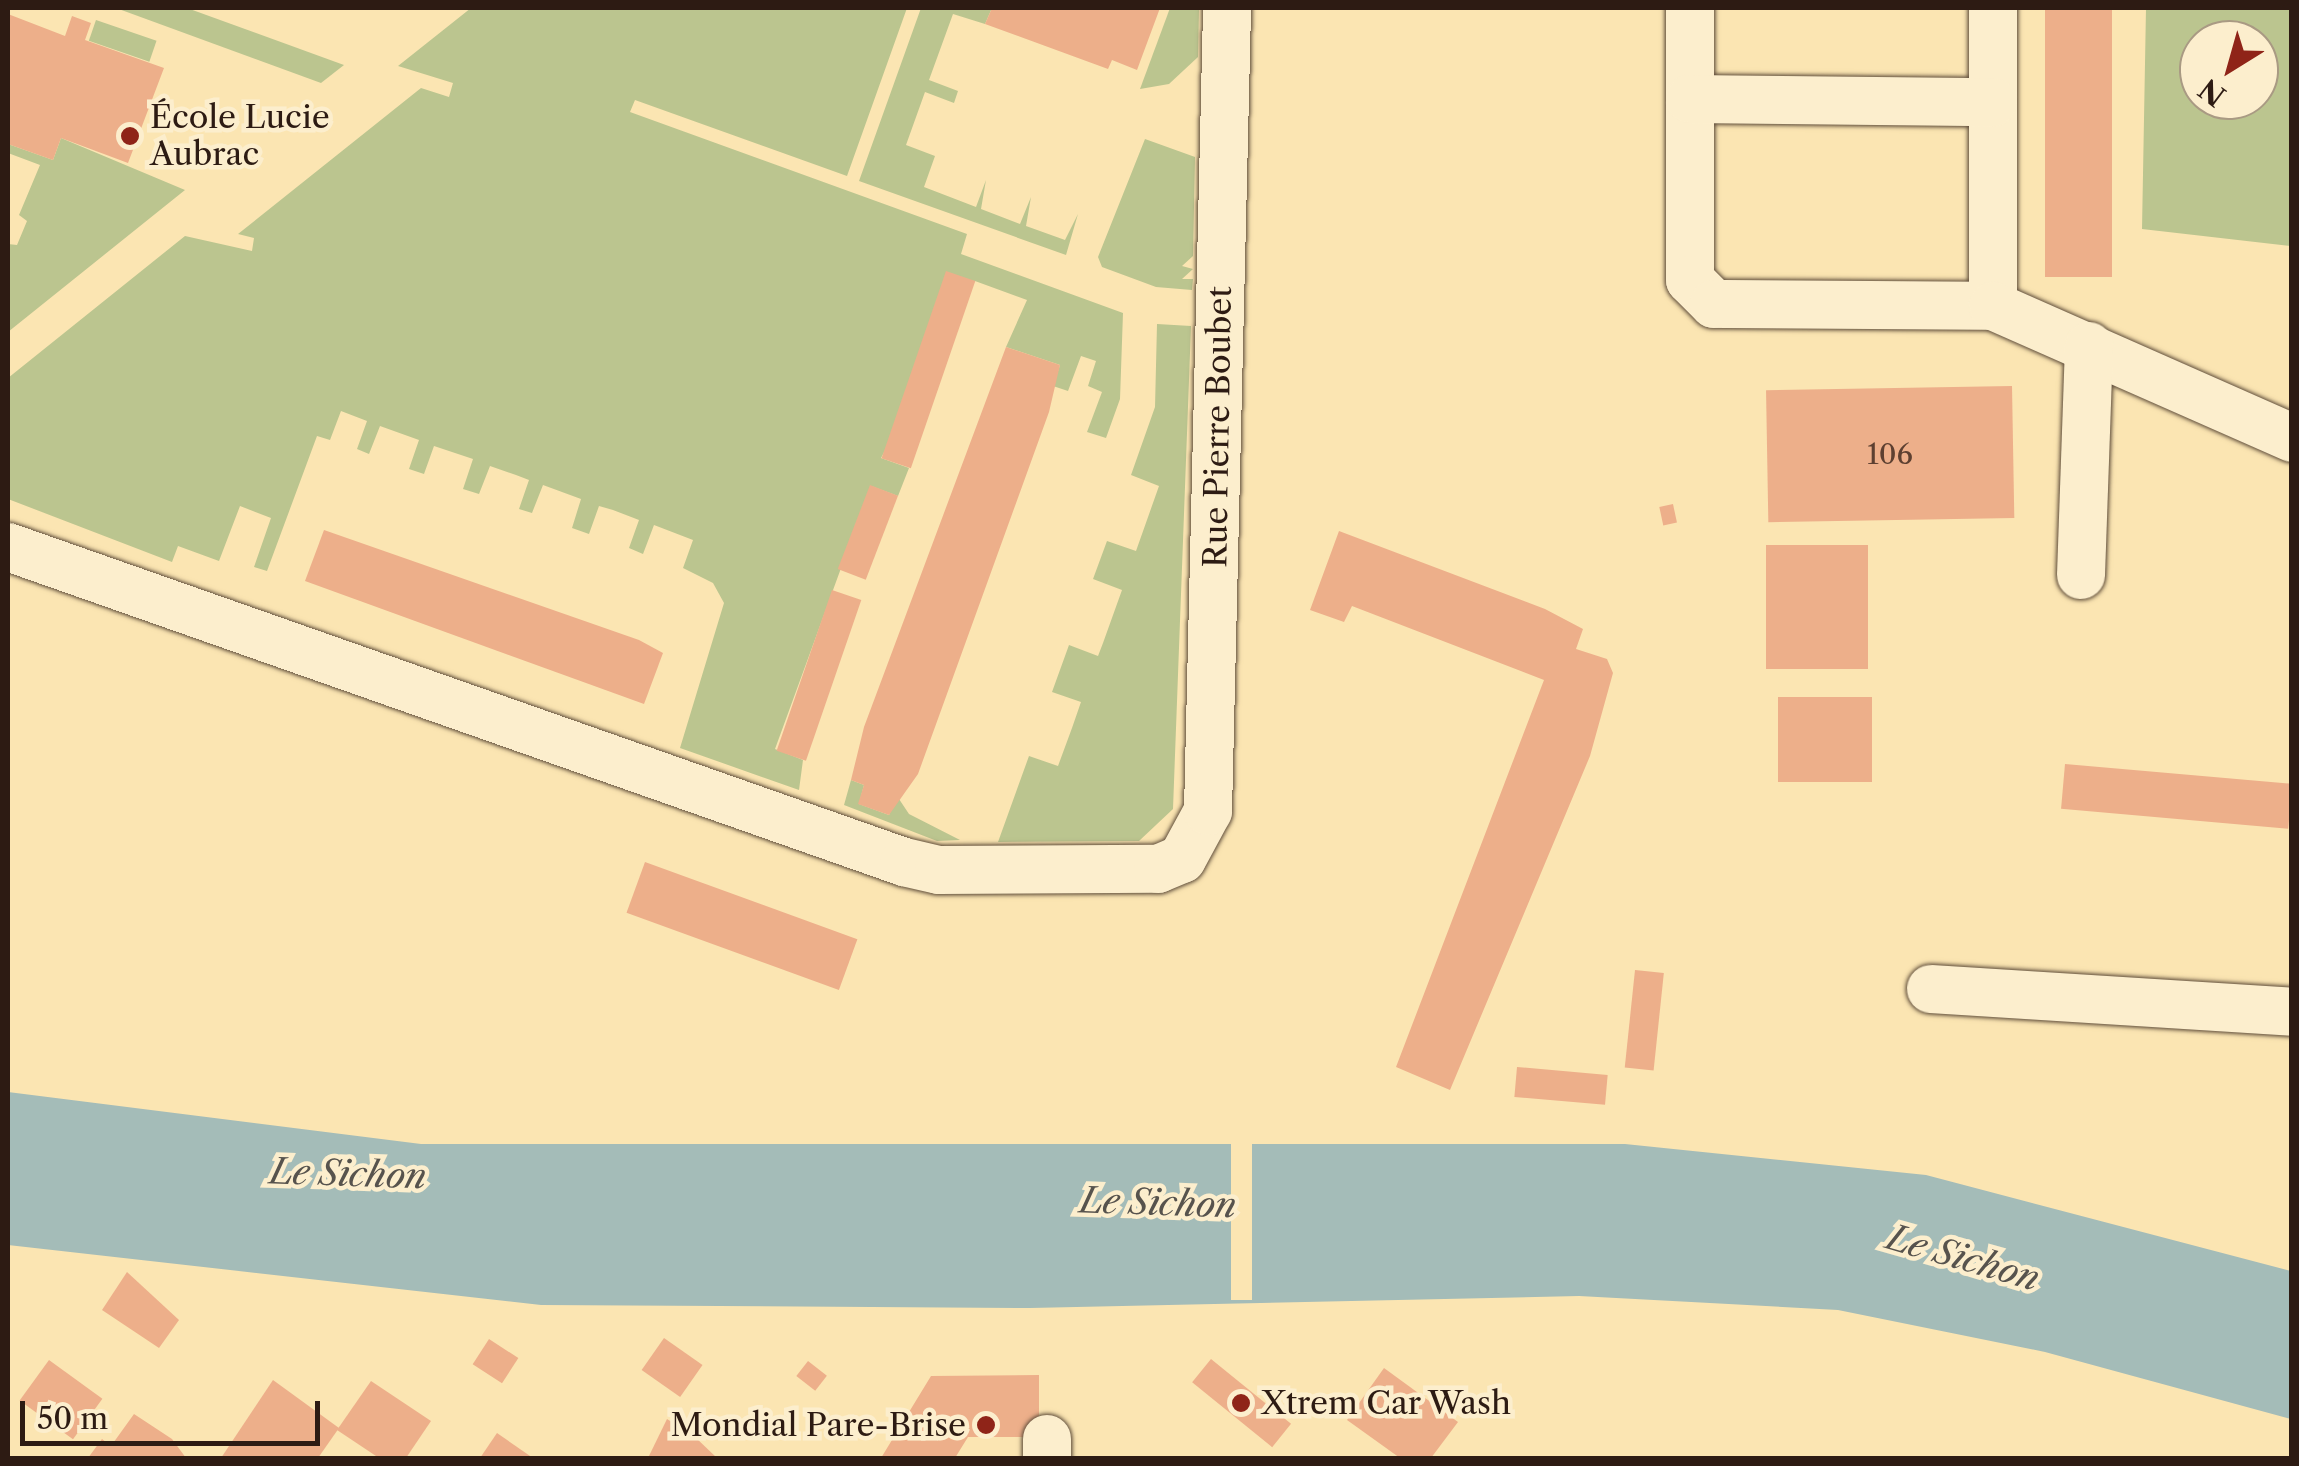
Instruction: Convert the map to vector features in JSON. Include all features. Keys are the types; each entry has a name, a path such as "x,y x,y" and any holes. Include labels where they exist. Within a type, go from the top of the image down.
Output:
{"street":[{"name":"Rue Pierre Boubet","path":"8,547 87,576 262,630 904,862 940,870 1158,869 1196,844 1208,791 1227,8"},
{"path":"1690,8 1690,280 1714,304 1994,306 2292,438"},
{"path":"1994,8 1994,306"},
{"path":"1690,99 1993,102"},
{"path":"2082,575 2089,346"},
{"path":"1932,989 2292,1012"}],"green space":[{"path":"116,8 187,8 344,65 321,83"},
{"path":"471,8 907,8 847,176 635,100 630,112 967,234 961,254 1123,313 1120,399 1106,438 1087,432 1102,392 1088,386 1096,361 1081,356 1068,391 1053,386 1060,365 1006,347 1027,300 975,281 881,458 909,468 898,496 871,486 775,749 803,760 799,790 680,748 724,603 713,583 683,568 693,540 654,525 643,554 629,548 639,520 613,510 599,506 589,534 572,528 581,499 543,485 532,513 519,509 529,480 516,475 490,466 479,494 463,489 473,459 434,446 424,474 409,469 419,440 380,426 369,454 357,449 367,421 341,411 330,440 317,436 267,571 254,567 271,518 240,506 219,561 178,546 172,562 8,499 8,378 185,236 252,251 254,238 238,234 421,88 449,97 453,83 398,66"},
{"path":"921,8 992,8 985,24 953,14 929,80 958,91 954,103 925,92 906,145 935,156 924,187 976,207 986,180 981,209 1020,224 1031,197 1026,226 1065,240 1078,214 1066,255 859,181"},
{"path":"1170,8 1199,8 1198,57 1169,84 1140,89"},
{"path":"2146,8 2291,8 2291,246 2142,229"},
{"path":"96,20 157,41 149,62 89,41"},
{"path":"61,138 185,190 8,332 8,244 17,245 27,221 19,215 40,165 8,153 8,144 53,160"},
{"path":"1145,139 1195,157 1193,256 1182,266 1193,269 1182,279 1193,279 1192,290 1156,287 1102,267 1098,257"},
{"path":"1157,324 1191,326 1173,809 1139,841 998,842 1029,756 1058,766 1072,728 1081,702 1052,692 1069,645 1098,656 1103,643 1122,590 1093,579 1107,541 1136,551 1159,486 1131,475 1155,407"},
{"path":"851,780 864,785 859,804 889,815 897,796 909,814 960,840 937,841 844,805"}],"water":[{"name":"Le Sichon","path":"8,1092 421,1144 1625,1144 1926,1175 2291,1271 2291,1419 2045,1352 1838,1310 1579,1296 1030,1308 541,1305 8,1245"}],"pier":[{"path":"1231,1144 1252,1144 1252,1300 1231,1300"}],"building":[{"path":"992,8 1160,8 1137,70 1112,60 1108,69 985,24"},
{"path":"2045,8 2112,8 2112,277 2045,277"},
{"path":"8,14 65,36 72,16 91,23 85,40 164,68 128,163 61,138 53,160 8,144"},
{"path":"946,271 975,281 911,468 882,458"},
{"path":"1006,347 1060,365 1049,412 918,774 889,815 858,804 864,785 851,780 864,727"},
{"path":"2012,386 2014,518 1768,522 1766,390"},
{"path":"870,485 898,496 866,580 838,569"},
{"path":"1673,504 1677,523 1663,525 1659,507"},
{"path":"324,530 639,640 663,653 644,704 305,581"},
{"path":"1339,531 1545,609 1583,629 1576,649 1607,659 1613,673 1590,756 1450,1090 1396,1067 1544,680 1352,606 1344,622 1310,610"},
{"path":"1766,545 1868,545 1868,669 1766,669"},
{"path":"832,590 861,600 806,761 777,751"},
{"path":"1778,697 1872,697 1872,782 1778,782"},
{"path":"2065,764 2292,784 2288,829 2061,809"},
{"path":"645,862 857,939 839,990 627,913"},
{"path":"1635,970 1664,973 1654,1070 1625,1067"},
{"path":"1517,1067 1608,1075 1605,1105 1514,1097"},
{"path":"127,1272 179,1320 159,1348 102,1310"},
{"path":"664,1338 703,1365 680,1397 642,1370"},
{"path":"489,1339 518,1358 502,1383 473,1364"},
{"name":"Xtrem Car Wash","path":"1211,1359 1291,1424 1272,1447 1192,1382"},
{"path":"49,1360 102,1399 73,1439 20,1400"},
{"path":"808,1361 827,1376 815,1391 796,1376"},
{"path":"1384,1368 1458,1422 1431,1458 1400,1458 1347,1420"},
{"path":"1039,1375 1039,1437 968,1437 955,1458 881,1458 931,1376"},
{"path":"273,1380 339,1428 318,1458 221,1458"},
{"path":"371,1381 431,1421 406,1458 379,1458 337,1430"},
{"path":"134,1414 172,1439 186,1458 88,1458 102,1439 111,1446"},
{"path":"667,1419 694,1436 717,1458 648,1458"},
{"path":"497,1433 533,1458 480,1458"}],"place":[{"name":"École Lucie Aubrac","path":"130,136"},
{"name":"Xtrem Car Wash","path":"1241,1403"},
{"name":"Mondial Pare-Brise","path":"986,1425"}]}
